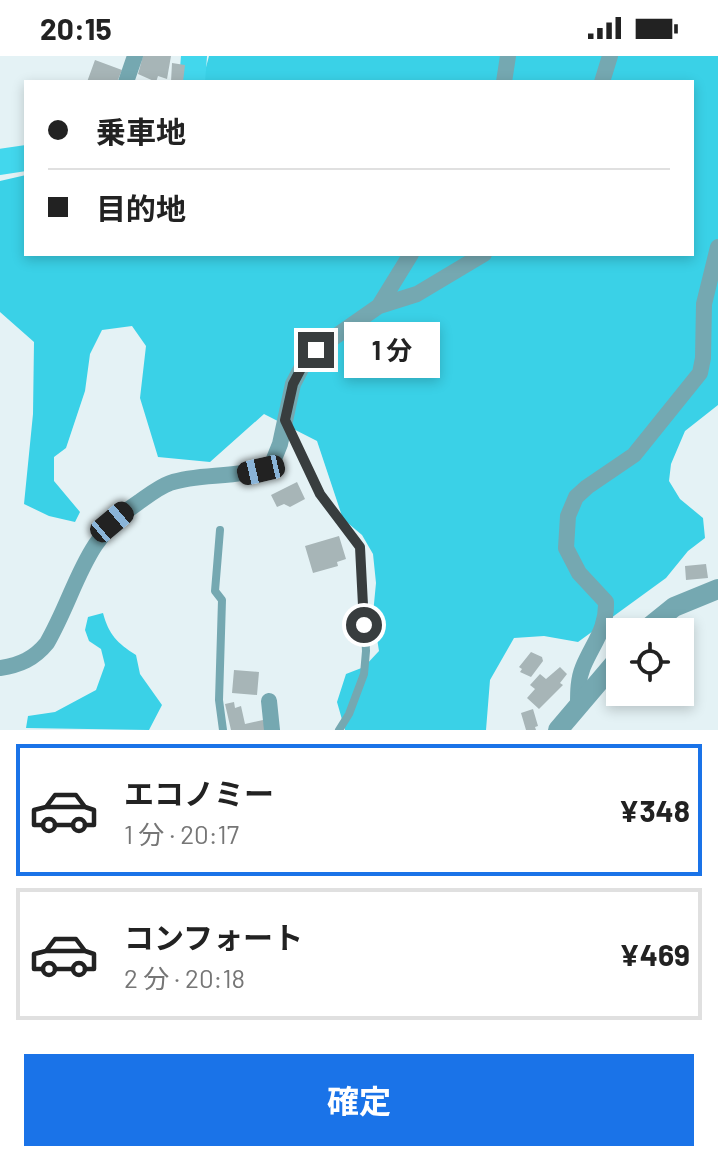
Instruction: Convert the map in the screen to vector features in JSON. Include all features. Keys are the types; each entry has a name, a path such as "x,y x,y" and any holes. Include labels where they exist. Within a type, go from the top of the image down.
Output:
{"street":[{"path":"127,80 135,56"},
{"path":"504,80 508,56"},
{"path":"603,80 610,56"},
{"path":"578,705 579,677 606,622 606,602 571,560 566,548 568,516 576,497 634,455 700,373 704,304 718,247"},
{"path":"379,306 410,256"},
{"path":"0,683 7,667 38,655 47,643 86,558 112,522 130,507 172,483 206,476 242,474 272,464 280,444 293,384 304,363 316,350 379,306 417,294 481,256"},
{"path":"660,618 674,607 715,594"},
{"path":"558,730 606,673"},
{"path":"269,701 272,730"}],"lane":[{"path":"285,420 320,494 360,547 366,651 364,674 349,714 339,730"},
{"path":"220,530 215,591 222,600 219,700 223,730"}],"shaded area":[{"path":"209,56 718,56 718,405 685,431 671,464 669,481 680,499 703,518 705,538 688,551 666,578 611,618 606,618 606,622 578,642 544,636 514,638 490,680 486,730 345,730 337,702 346,674 364,667 379,651 373,614 376,583 373,554 362,535 343,519 317,441 264,414 210,462 158,457 140,398 146,346 132,326 102,330 90,354 85,391 66,448 54,457 54,481 80,512 75,522 49,516 24,504 33,414 34,342 0,312 0,181 24,175 24,256 694,256 694,80 203,80"},
{"path":"103,613 115,638 136,655 140,674 162,705 149,730 26,728 28,716 55,712 96,690 105,665 101,649 89,641 85,630 88,617"}],"building":[{"path":"143,56 171,56 167,79 158,76 157,80 152,80 138,74"},
{"path":"95,60 122,70 118,80 88,80"},
{"path":"172,63 185,65 183,80 171,80"},
{"path":"297,482 305,499 290,507 284,504 277,507 271,495"},
{"path":"339,536 346,559 337,562 338,566 313,573 305,546"},
{"path":"706,564 708,578 686,580 685,566"},
{"path":"531,652 542,657 543,661 531,677 520,672 522,669 519,667"},
{"path":"560,667 567,674 560,683 563,685 539,709 527,698 535,689 530,685 540,674 546,679"},
{"path":"234,670 259,672 257,695 232,693"},
{"path":"234,702 235,708 241,706 245,724 263,720 266,730 231,730 225,704"},
{"path":"533,709 538,726 536,730 526,730 521,713"}],"waterway":[{"path":"192,80 194,56"},
{"path":"0,162 24,158"}],"route":[{"path":"316,350 304,363 293,384 285,420 320,494 360,547 364,625"}]}
